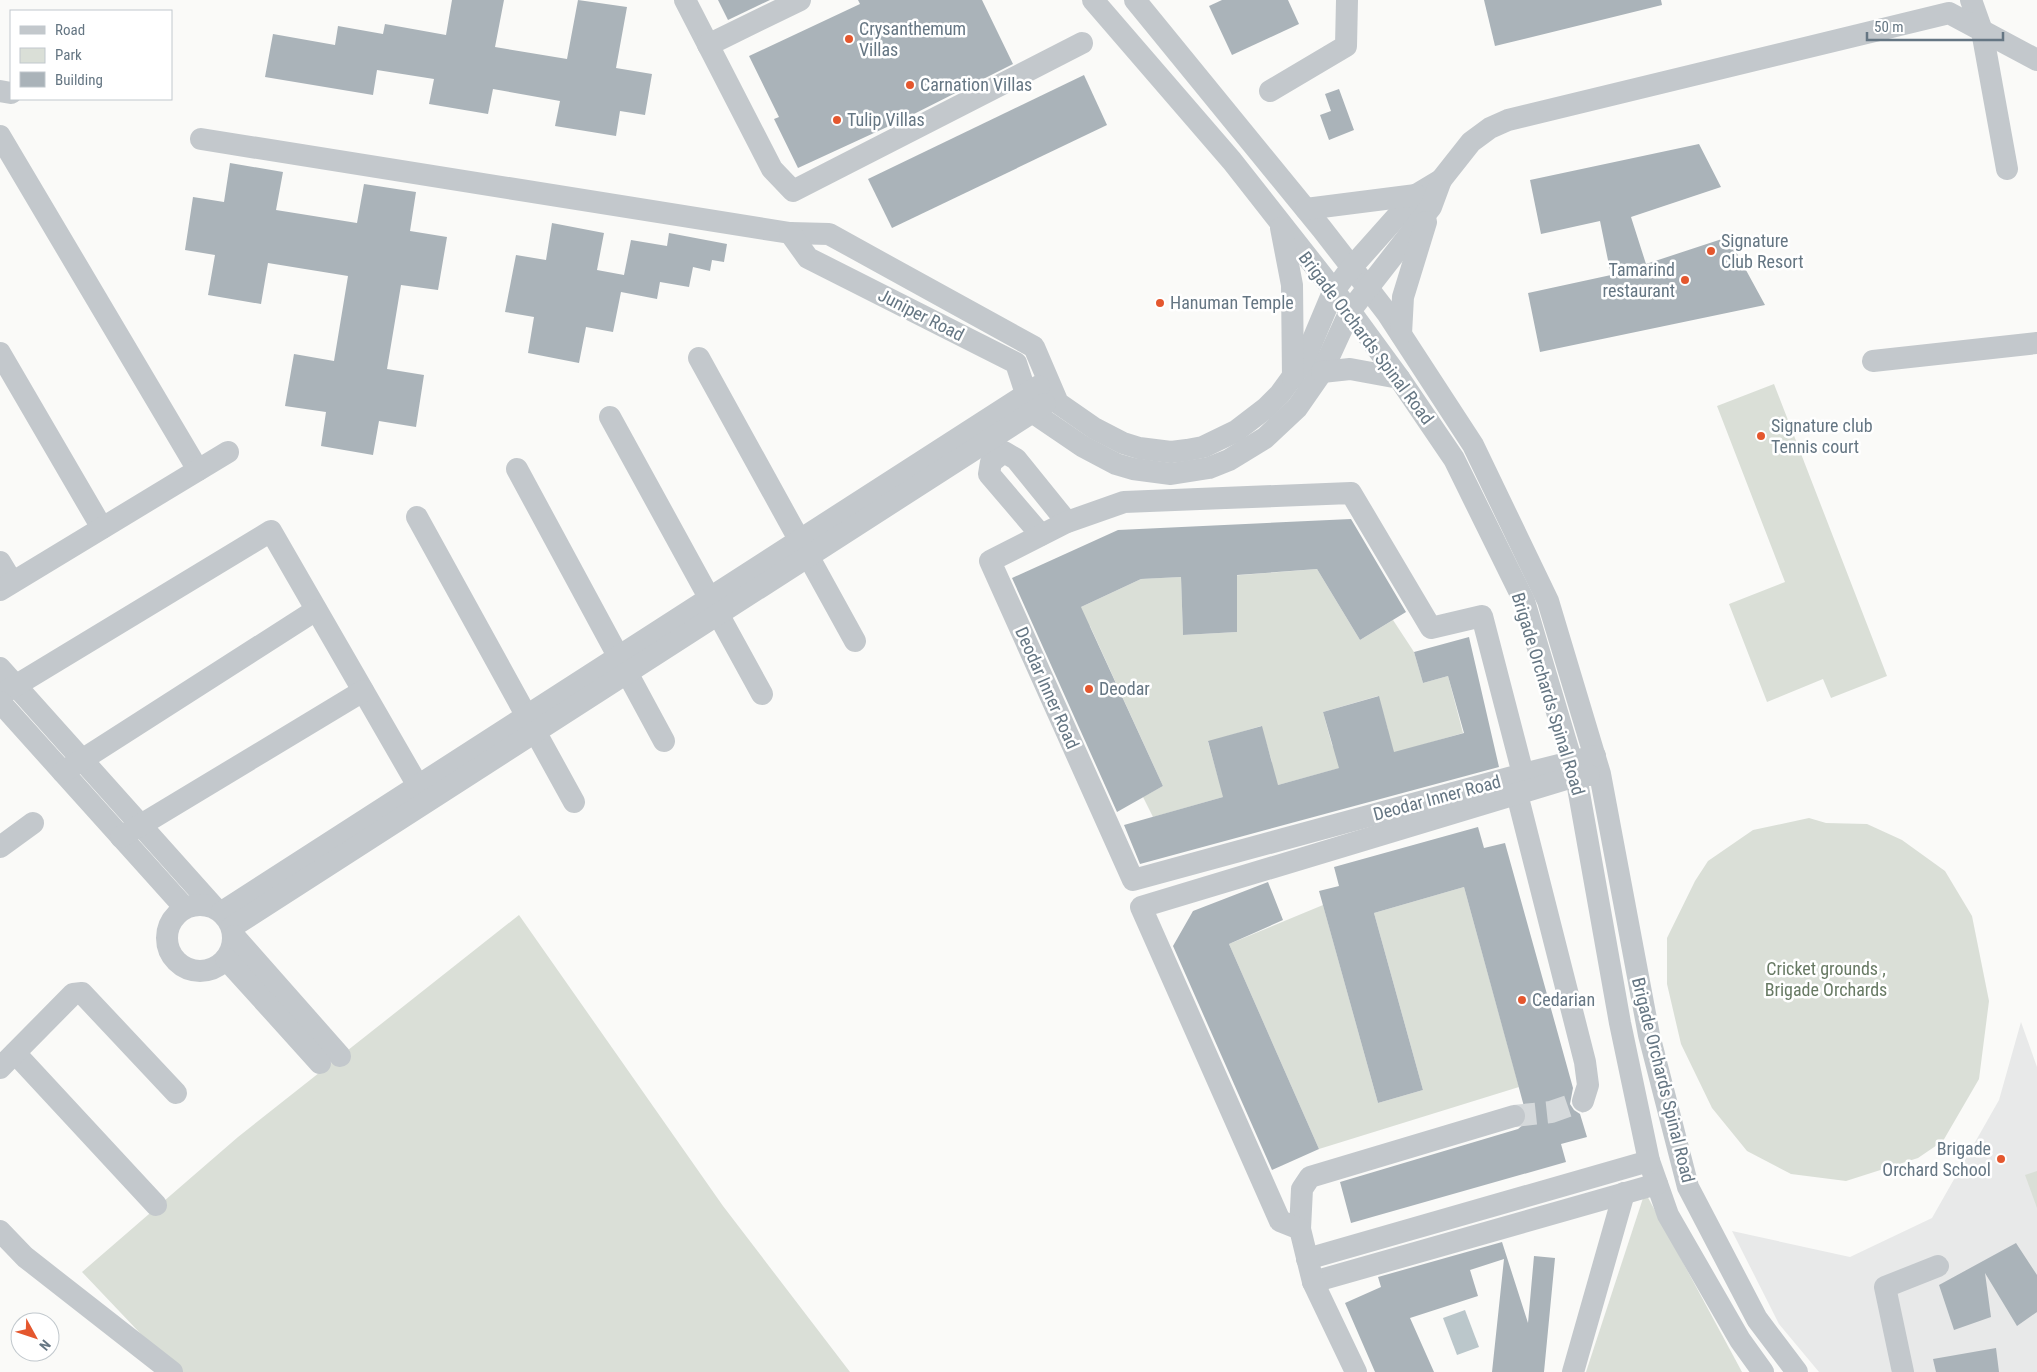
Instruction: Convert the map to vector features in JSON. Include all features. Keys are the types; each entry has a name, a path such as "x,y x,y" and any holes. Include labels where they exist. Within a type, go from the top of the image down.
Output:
{"street":[{"path":"686,0 772,169 793,191 1082,43"},
{"path":"708,45 800,0"},
{"name":"Brigade Orchards Spinal Road","path":"1093,0 1232,161 1333,292 1350,311 1399,378 1454,459 1524,601 1573,769 1620,1024 1649,1161 1668,1215 1740,1340 1763,1372"},
{"name":"Brigade Orchards Spinal Road","path":"1135,0 1306,209 1367,287 1401,334 1473,445 1548,601 1597,765 1649,1035 1688,1187 1757,1319 1797,1372"},
{"path":"1971,0 1982,31 2007,169"},
{"path":"1270,91 1346,46 1353,2"},
{"path":"201,139 790,232 828,234 1034,347 1058,403 1094,428 1123,443 1155,451 1187,450 1203,447 1236,431 1266,408 1292,378 1312,343 1333,292 1351,268 1423,201 1471,142 1490,128 1508,120 1949,14 2037,60"},
{"path":"0,136 198,470"},
{"path":"1306,209 1423,201"},
{"path":"1029,403 1082,446 1116,464 1152,472 1190,472 1209,468 1229,460 1265,438 1296,408 1322,372 1350,311 1423,201"},
{"path":"1401,334 1402,297 1423,201"},
{"path":"1280,223 1292,285 1292,378"},
{"name":"Juniper Road","path":"790,232 808,258 1016,363 1029,403"},
{"path":"1873,361 2037,342"},
{"path":"0,353 102,528"},
{"path":"698,358 855,641"},
{"path":"1322,372 1350,369 1399,378"},
{"path":"226,921 1052,389"},
{"path":"610,417 762,694"},
{"path":"0,562 6,586 228,452"},
{"path":"1041,535 989,474 991,462 1004,452 1016,459 1067,522"},
{"path":"517,469 664,741"},
{"name":"Deodar Inner Road","path":"1351,493 1431,628 1482,616 1520,784 1133,880 990,561 1041,535 1067,522 1124,502 1351,493"},
{"path":"417,517 574,802"},
{"path":"8,690 271,531 422,794"},
{"path":"63,772 316,610"},
{"path":"0,668 8,690 82,760 226,921 330,1060 226,959"},
{"path":"121,837 363,691"},
{"path":"0,702 185,908"},
{"path":"1300,1229 1280,1222 1141,907 1520,784 1573,769 1597,765"},
{"path":"1520,784 1585,1062 1588,1085 1584,1101"},
{"path":"0,847 33,822"},
{"path":"194,904 204,904 226,921 233,946 226,959 217,967 208,971 189,970 174,959 167,942 167,931 177,914 185,908 194,904"},
{"path":"156,1205 8,1060 73,994 82,993 176,1093"},
{"path":"1356,1372 1313,1282 1307,1259 1300,1229 1302,1190 1310,1177 1514,1116"},
{"path":"1307,1259 1649,1161"},
{"path":"1313,1282 1657,1184"},
{"path":"1573,1372 1624,1193"},
{"path":"0,1231 25,1257 172,1372"},
{"path":"1902,1372 1884,1287 1938,1266"},
{"path":"1717,1300 1740,1286"}],"shaded area":[{"name":"Brigade Orchard School","path":"2021,1022 2037,1067 2037,1372 1819,1372 1779,1324 1732,1231 1850,1257 1932,1218 1999,1100"},
{"path":"1465,1310 1479,1347 1457,1355 1443,1318"}],"green space":[{"path":"1774,384 1887,676 1831,698 1823,679 1767,702 1729,604 1785,582 1717,406"},
{"path":"1317,569 1360,640 1393,620 1414,652 1423,683 1448,676 1463,733 1370,760 1363,737 1388,730 1378,696 1323,712 1332,745 1347,766 1264,789 1272,762 1261,726 1208,742 1218,777 1244,791 1153,817 1143,797 1163,786 1090,626 1073,634 1064,615 1141,579 1181,577 1183,635 1237,632 1216,577"},
{"name":"Cricket grounds , Brigade Orchards","path":"1809,818 1826,823 1867,824 1902,840 1945,871 1972,916 1989,1001 1979,1079 1943,1141 1918,1158 1846,1181 1791,1174 1747,1151 1712,1108 1681,1044 1667,984 1667,938 1695,881 1708,861 1753,830"},
{"path":"1464,887 1519,1087 1319,1149 1229,944 1323,905 1378,1103 1423,1090 1374,913"},
{"path":"519,915 723,1206 850,1372 177,1372 82,1272 238,1137"},
{"path":"2037,1171 2037,1208 2025,1175"},
{"path":"1645,1192 1742,1372 1586,1372"}],"building":[{"path":"452,0 504,0 495,47 567,59 578,0 627,7 616,68 652,74 645,115 620,111 616,136 555,126 560,101 493,89 488,114 429,104 434,79 377,70 373,95 265,77 273,34 335,45 338,26 383,34 385,24 446,35"},
{"path":"718,0 770,0 728,20"},
{"path":"858,0 982,0 1013,64 900,121 798,168 774,119 779,117 749,56 860,4"},
{"path":"1222,0 1288,0 1299,24 1232,55 1209,6"},
{"path":"1484,0 1661,0 1662,5 1495,46"},
{"path":"1084,75 1107,125 892,228 868,179"},
{"path":"1339,89 1354,130 1329,140 1320,115 1331,111 1325,94"},
{"name":"Signature Club Resort","path":"1699,144 1721,187 1631,217 1646,264 1728,237 1765,305 1540,352 1528,293 1611,275 1600,221 1541,234 1530,180"},
{"path":"230,163 283,172 276,210 357,223 364,184 416,192 410,231 447,237 438,290 401,285 387,369 424,375 416,427 379,421 373,455 321,446 326,412 285,406 294,354 334,361 348,276 268,263 261,304 208,295 215,255 185,250 193,197 224,202"},
{"path":"552,223 604,233 597,270 624,275 631,240 667,246 669,233 727,244 724,262 712,260 710,271 693,267 689,287 660,282 657,299 621,292 613,332 586,327 579,363 528,353 534,317 505,312 516,255 546,260"},
{"path":"1351,519 1406,612 1360,640 1317,569 1237,575 1237,632 1183,635 1181,577 1141,579 1081,607 1163,786 1117,812 1012,578 1118,530"},
{"path":"1469,637 1499,767 1140,864 1124,825 1223,797 1208,741 1262,726 1278,785 1339,768 1323,712 1379,696 1394,752 1464,733 1448,676 1423,683 1414,652"},
{"name":"Cedarian","path":"1478,827 1484,848 1505,843 1573,1088 1570,1104 1580,1114 1587,1137 1561,1144 1566,1162 1351,1223 1340,1182 1518,1129 1528,1121 1464,887 1374,913 1423,1090 1378,1103 1319,891 1339,886 1334,867"},
{"path":"1268,882 1283,920 1229,944 1319,1149 1272,1170 1173,946 1193,911"},
{"path":"1502,1242 1528,1323 1534,1256 1555,1258 1544,1372 1492,1372 1504,1259 1470,1270 1478,1296 1410,1318 1434,1372 1375,1372 1345,1303 1381,1287 1378,1277"},
{"path":"2016,1243 2037,1275 2037,1312 2017,1326 1985,1273 1991,1317 1954,1330 1939,1285"},
{"path":"1996,1348 1999,1372 1936,1372 1933,1359"}],"tunnel":[{"path":"1514,1116 1551,1112 1583,1101"}],"place":[{"name":"Crysanthemum Villas","path":"849,39"},
{"name":"Carnation Villas","path":"910,85"},
{"name":"Tulip Villas","path":"837,120"},
{"name":"Signature Club Resort","path":"1711,251"},
{"name":"Tamarind restaurant","path":"1685,280"},
{"name":"Hanuman Temple","path":"1160,303"},
{"name":"Signature club Tennis court","path":"1761,436"},
{"name":"Deodar","path":"1089,689"},
{"name":"Cedarian","path":"1522,1000"},
{"name":"Brigade Orchard School","path":"2001,1159"}]}
